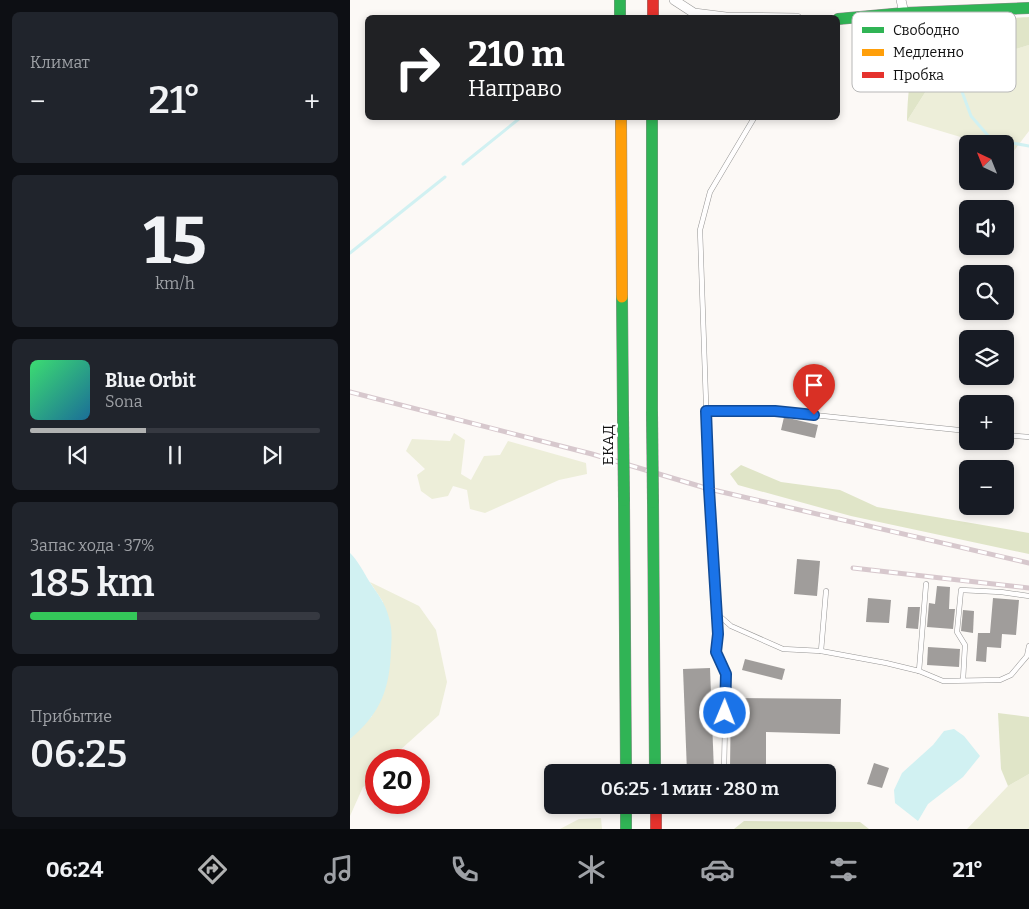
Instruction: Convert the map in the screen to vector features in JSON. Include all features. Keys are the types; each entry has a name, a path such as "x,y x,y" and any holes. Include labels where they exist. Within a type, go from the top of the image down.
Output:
{"main road":[{"path":"620,0 620,15"},
{"path":"653,0 653,15"},
{"path":"929,12 1029,8"},
{"name":"ЕКАД","path":"621,120 626,764"},
{"path":"652,120 655,764"},
{"path":"626,814 626,829"},
{"path":"656,814 656,829"}],"street":[{"path":"674,0 694,12 713,15"}],"lane":[{"path":"724,764 726,674 716,652 718,634 706,411 700,230 710,192 753,120"},
{"path":"706,411 775,411 959,430"},
{"path":"1014,436 1029,437"},
{"path":"919,670 926,584"},
{"path":"821,651 826,590"},
{"path":"962,680 965,645 958,632 961,590 1001,592 1029,596"},
{"path":"716,613 731,626 784,648 821,651 919,670 943,681 1000,680 1011,675 1026,656 1029,646"}],"green space":[{"path":"1029,17 1029,45 1016,49 1016,18"},
{"path":"1029,45 1029,131 1014,151 1014,135 959,135 959,137 907,121 925,92 1016,92 1016,49"},
{"path":"909,92 925,92 907,121"},
{"path":"454,433 465,440 461,474 471,480 484,456 500,455 508,441 586,463 587,474 559,480 485,513 470,509 467,490 453,486 448,496 432,499 421,491 417,475 425,469 406,451 412,439 450,441"},
{"path":"741,465 781,482 840,490 877,507 1029,533 1029,554 851,516 738,485 730,474"},
{"path":"370,582 419,606 436,630 447,682 439,715 401,749 365,749 365,786 350,816 350,739 372,716 383,602"},
{"path":"998,713 1029,717 1029,774 1008,786 1001,769"},
{"path":"1029,774 1029,829 967,829 1008,786"},
{"path":"601,818 602,829 560,829 579,819"},
{"path":"744,821 860,822 869,829 734,829"}],"water":[{"path":"350,553 388,613 392,637 389,676 382,699 361,729 350,739"},
{"path":"954,729 964,736 980,756 963,777 928,804 918,821 895,803 894,790 902,773 933,745 944,731"}],"building":[{"path":"784,417 818,425 815,438 781,430"},
{"path":"797,559 820,561 817,596 794,594"},
{"path":"937,586 950,587 949,609 955,609 953,629 927,627 929,603 935,604"},
{"path":"868,598 891,600 889,623 866,622"},
{"path":"993,598 1019,600 1016,635 1002,634 1001,648 987,647 986,662 976,661 978,633 990,633"},
{"path":"908,607 920,607 918,629 906,628"},
{"path":"963,610 974,611 973,633 961,631"},
{"path":"928,647 960,649 959,667 927,665"},
{"path":"745,659 785,669 782,680 742,670"},
{"path":"710,668 714,764 687,764 683,669"},
{"path":"731,698 841,699 840,734 766,732 766,764 730,764"},
{"path":"874,763 889,768 882,788 867,784"}],"waterway":[{"path":"962,92 971,116 991,139 1029,146"},
{"path":"463,164 518,120"},
{"path":"350,253 445,177"}],"railway":[{"path":"350,392 592,454 709,489 1029,563"},
{"path":"853,568 1029,588"}],"traffic: fast":[{"path":"620,0 620,15"},
{"path":"929,12 1029,8"},
{"path":"840,19 852,18"},
{"path":"652,120 652,413"},
{"path":"622,297 623,413"},
{"path":"623,413 624,500"},
{"path":"652,413 653,502"},
{"path":"624,500 626,764"},
{"path":"653,502 655,764"},
{"path":"626,814 626,829"}],"traffic: slow":[{"path":"621,120 622,297"}],"traffic: jam":[{"path":"653,0 653,15"},
{"path":"656,814 656,829"}],"route":[{"path":"725,713 726,674 716,652 718,634 709,489 708,419 706,411 775,411 814,415"}]}
